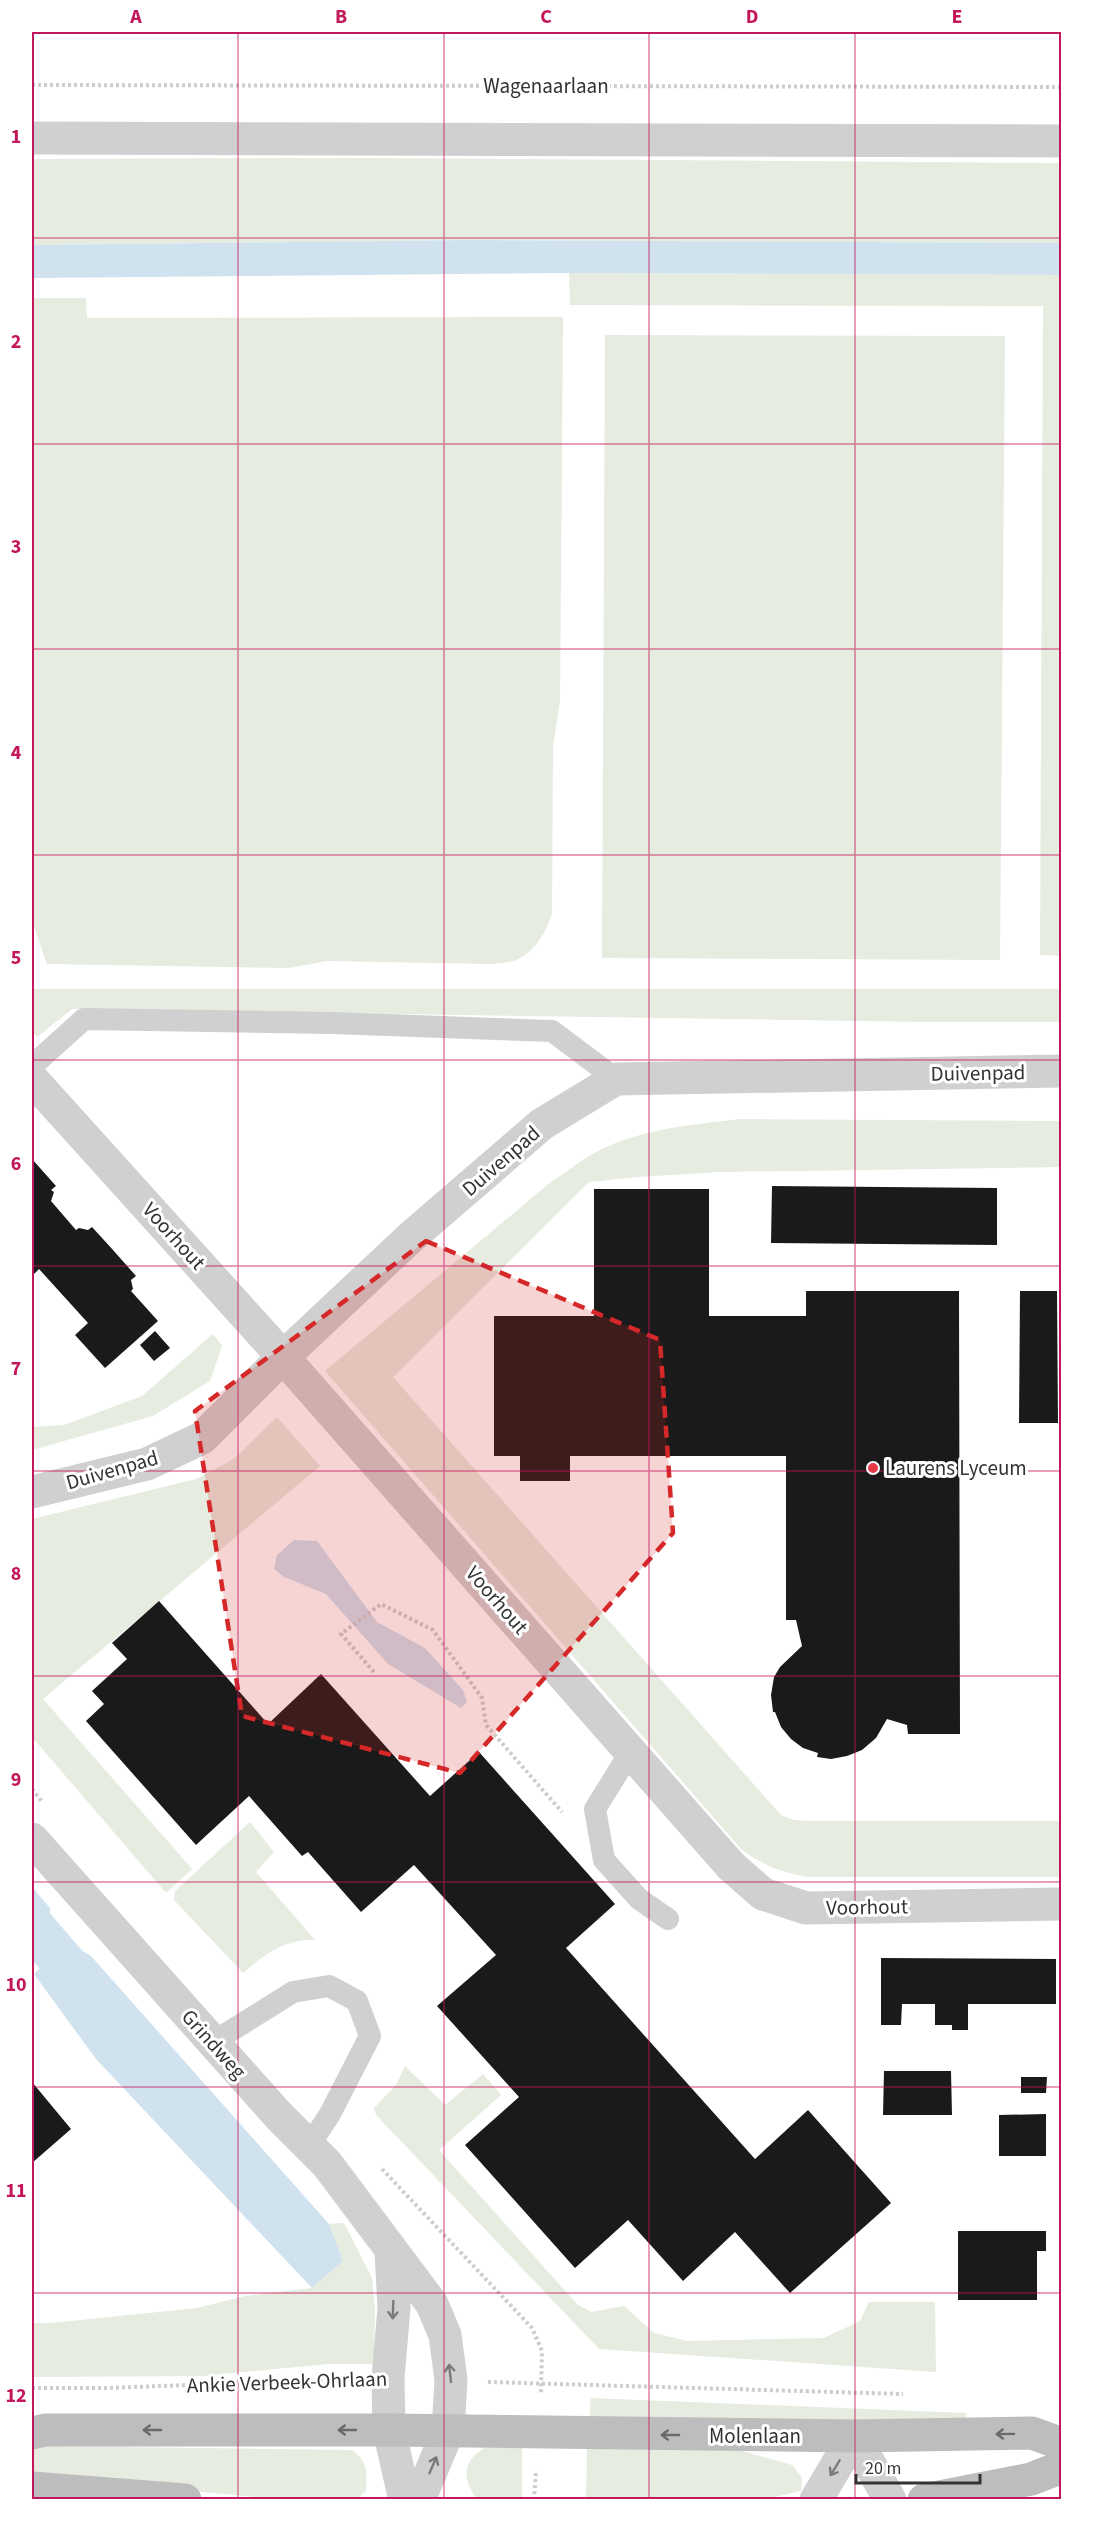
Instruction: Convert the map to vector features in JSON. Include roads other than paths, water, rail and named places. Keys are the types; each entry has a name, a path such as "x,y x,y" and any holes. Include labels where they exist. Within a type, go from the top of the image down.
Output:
{"main road":[{"path":"32,2433 45,2430 447,2431"},
{"name":"Molenlaan","path":"447,2431 854,2436 1032,2433 1062,2444"},
{"path":"924,2499 1031,2479 1062,2467"},
{"path":"32,2488 185,2499"}],"street":[{"path":"32,138 1062,141"},
{"name":"Duivenpad","path":"32,1492 147,1464 202,1438 283,1357 411,1237 542,1124 616,1079 1062,1071"},
{"name":"Voorhout","path":"32,1079 283,1357 731,1866 763,1894 807,1908 1062,1904"},
{"name":"Grindweg","path":"32,1839 279,2116 327,2164 432,2304 445,2335 451,2380 447,2431 418,2499"},
{"path":"391,2252 394,2308 388,2378 389,2430 405,2499"},
{"path":"816,2499 854,2436 890,2499"}],"lane":[{"path":"32,1066 84,1019 332,1023 552,1031 616,1079"},
{"path":"631,1751 595,1809 604,1860 639,1899 668,1918"},
{"path":"213,2042 293,1992 329,1986 357,2001 370,2036 330,2114 309,2146"}],"water":[{"path":"468,240 1061,243 1061,275 569,273 32,278 32,245"},
{"path":"294,1540 317,1541 377,1622 425,1648 463,1690 467,1702 461,1708 388,1664 326,1594 284,1577 274,1569 277,1555"},
{"path":"32,1887 50,1908 50,1921 32,1937"},
{"path":"67,1942 91,1956 329,2224 343,2261 312,2288 96,2059 34,1974"}],"waterway":[{"path":"32,1926 93,1997"}],"place":[{"name":"Laurens Lyceum","path":"873,1468"}]}
